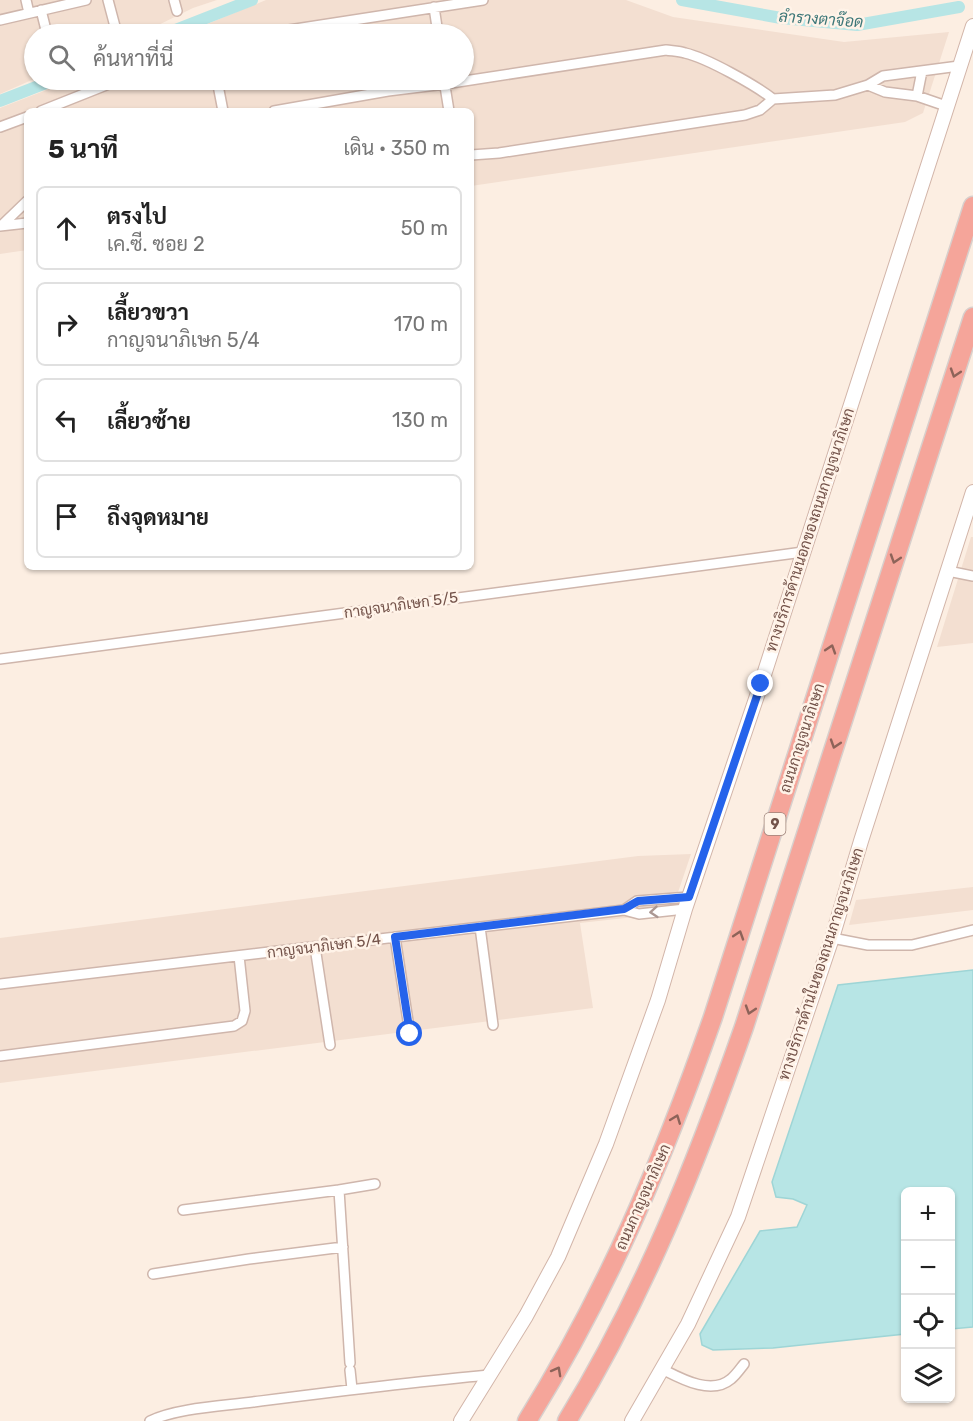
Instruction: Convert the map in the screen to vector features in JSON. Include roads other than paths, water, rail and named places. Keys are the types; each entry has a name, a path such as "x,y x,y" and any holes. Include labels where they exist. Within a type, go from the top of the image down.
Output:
{"highway":[{"name":"ถนนกาญจนาภิเษก","path":"527,1421 607,1278 659,1164 686,1094 713,1017 973,206"},
{"name":"9","path":"567,1421 637,1293 690,1177 717,1104 744,1027 973,317"}],"main road":[{"name":"ทางบริการด้านนอกของถนนกาญจนาภิเษก","path":"461,1421 526,1316 558,1257 606,1144 658,1000 687,903 761,684 973,26"},
{"name":"ทางบริการด้านในของถนนกาญจนาภิเษก","path":"632,1421 688,1324 738,1217 832,938 973,492"}],"street":[{"path":"26,0 29,13"},
{"path":"0,20 86,0"},
{"path":"108,0 114,24"},
{"path":"174,0 177,11"},
{"path":"329,24 483,0"},
{"path":"434,8 436,24"},
{"path":"41,10 44,24"},
{"path":"474,78 666,51 685,53 702,59 759,88 772,99"},
{"path":"474,156 745,115 760,110 772,99 835,95 868,85 883,76 959,66"},
{"path":"917,96 922,71"},
{"path":"868,85 885,92 917,96 946,106"},
{"path":"49,108 95,90"},
{"path":"219,90 222,108"},
{"path":"291,108 394,90"},
{"path":"446,90 449,108"},
{"path":"0,127 24,118"},
{"path":"1,226 24,204"},
{"path":"1,226 24,223"},
{"name":"กาญจนาภิเษก 5/5","path":"0,659 803,552"},
{"path":"948,571 973,576"},
{"name":"กาญจนาภิเษก 5/4","path":"0,984 624,909 639,914 687,903"},
{"path":"480,927 493,1025"},
{"path":"832,938 868,945 912,945 973,930"},
{"path":"395,937 410,1034"},
{"path":"315,946 330,1045"},
{"path":"0,1056 234,1026 242,1021 245,1011 238,956"},
{"path":"183,1210 375,1184"},
{"path":"339,1190 352,1389"},
{"path":"153,1274 343,1247"},
{"path":"662,1369 682,1379 707,1386 727,1382 744,1364"},
{"path":"150,1421 161,1416 352,1389 489,1375"}],"water":[{"path":"973,970 973,1327 955,1329 955,1187 901,1187 901,1334 773,1348 713,1350 702,1345 700,1334 760,1231 797,1227 807,1205 793,1199 776,1197 772,1182 838,985"}],"waterway":[{"name":"ลำรางตาจ๊อด","path":"191,24 252,0"},
{"name":"ลำรางตาจ๊อด","path":"682,0 781,18 857,25 959,7"},
{"name":"ลำรางตาจ๊อด","path":"0,101 28,90"}]}
